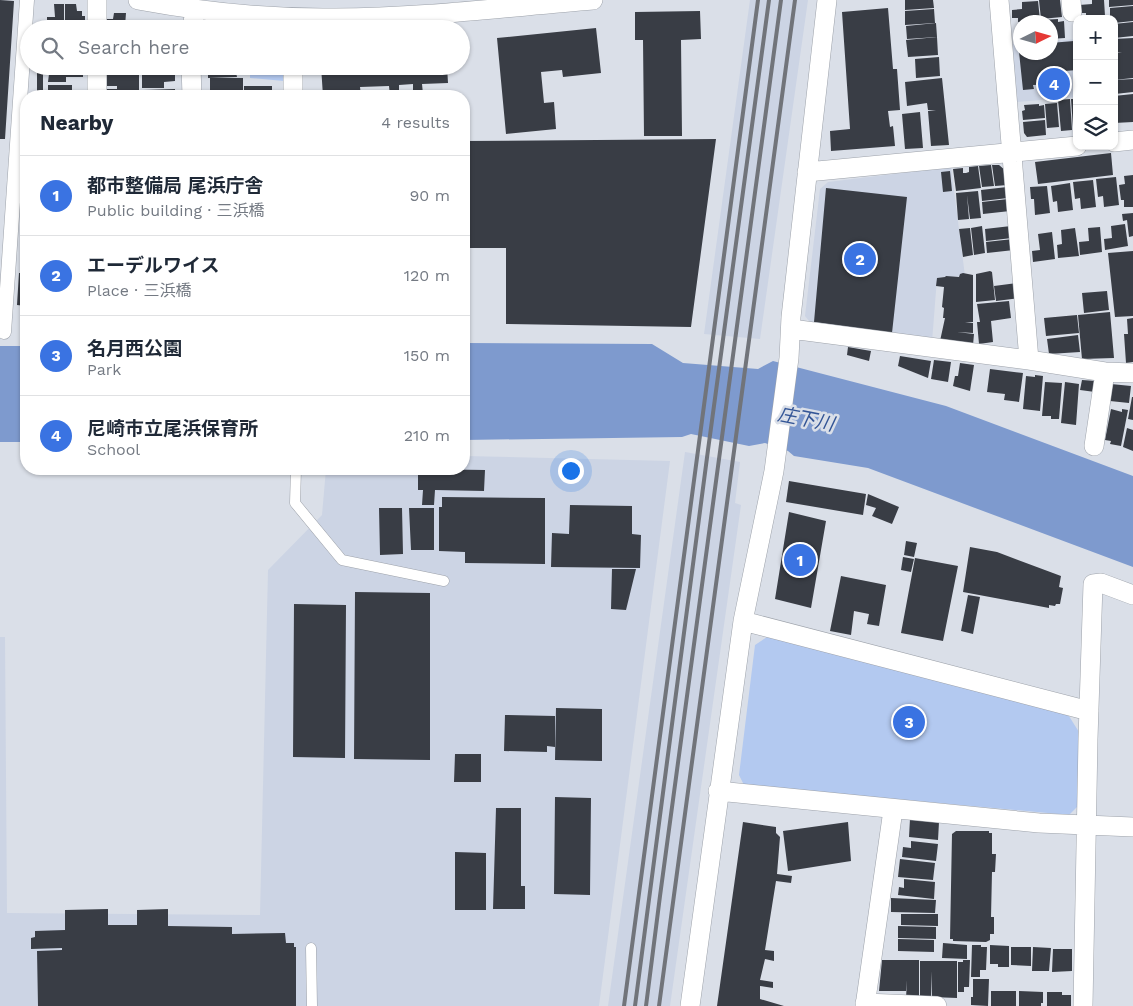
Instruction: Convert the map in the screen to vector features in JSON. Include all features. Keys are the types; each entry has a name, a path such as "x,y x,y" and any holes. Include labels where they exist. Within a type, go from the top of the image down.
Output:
{"street":[{"path":"26,20 27,0"},
{"path":"97,0 97,20"},
{"path":"138,0 272,20"},
{"path":"318,20 396,16 593,0"},
{"path":"690,1006 718,791 743,621 774,471 789,358 807,172 827,0"},
{"path":"999,0 1029,360"},
{"path":"193,20 194,9"},
{"path":"21,90 22,75"},
{"path":"97,75 97,90"},
{"path":"191,75 192,90"},
{"path":"292,90 293,75"},
{"path":"4,332 20,101"},
{"path":"1118,142 1133,140"},
{"path":"807,172 1073,146"},
{"path":"791,329 1029,360 1104,372 1133,373"},
{"path":"1094,446 1104,372"},
{"path":"1083,1006 1089,711 1094,584 1101,583 1133,595"},
{"path":"743,621 1089,711"},
{"path":"718,791 893,810 1087,826 1133,827"},
{"path":"893,810 865,1004 937,1006"}],"lane":[{"path":"296,475 294,503 342,560 444,581"},
{"path":"310,948 312,1006"}],"shaded area":[{"path":"750,0 808,0 760,339 704,334"},
{"path":"1073,39 1073,97 1017,102 1013,60 1058,60 1058,40"},
{"path":"250,75 284,75 284,81 250,78"},
{"path":"951,167 965,276 937,278 932,342 813,326 805,316 820,189 828,182"},
{"path":"685,452 740,462 735,503 741,505 670,1006 608,1006"},
{"path":"470,456 670,461 599,1006 0,1006 0,637 5,637 7,913 260,915 268,570 322,515 325,475 470,475"},
{"path":"767,637 1067,713 1079,732 1077,807 1069,815 744,785 739,775 755,645"}],"water":[{"name":"庄下川","path":"470,343 652,344 683,363 758,369 773,361 946,406 1133,476 1133,567 868,468 794,456 788,451 765,443 749,446 691,434 682,437 470,440"},
{"path":"0,346 20,346 20,442 0,442"}],"building":[{"path":"0,0 14,1 5,139 0,139"},
{"path":"905,0 933,0 934,8 905,10"},
{"path":"1039,0 1060,0 1062,17 1058,17 1058,15 1041,15"},
{"path":"1092,0 1104,0 1105,15 1086,15 1086,13 1080,13 1079,5 1092,4"},
{"path":"1109,0 1133,0 1133,5 1109,7"},
{"path":"1038,1 1039,15 1013,15 1012,18 1012,10 1022,9 1022,2"},
{"path":"54,4 64,4 64,20 47,20 47,17 55,17"},
{"path":"65,4 76,4 77,11 82,11 82,16 85,16 85,20 65,20"},
{"path":"1133,6 1133,21 1118,23 1118,15 1110,15 1110,8"},
{"path":"888,8 893,69 897,69 900,110 888,111 890,127 893,126 895,146 831,151 830,131 850,129 842,12"},
{"path":"934,9 935,23 905,25 905,11"},
{"path":"700,11 701,39 681,40 682,136 644,136 643,40 635,40 635,12"},
{"path":"114,13 126,13 125,20 103,20 113,19"},
{"path":"1064,21 1065,38 1058,38 1058,22"},
{"path":"1133,22 1133,36 1118,38 1118,24"},
{"path":"936,23 937,37 907,39 906,26"},
{"path":"596,28 601,73 563,77 562,70 541,72 544,103 554,102 556,129 506,134 497,38"},
{"path":"937,37 938,55 908,57 906,40"},
{"path":"1133,38 1133,78 1118,80 1118,52 1122,52 1118,52 1118,39"},
{"path":"1073,41 1073,70 1053,72 1054,84 1033,85 1034,89 1023,90 1020,60 1058,60 1058,42"},
{"path":"939,57 940,76 916,78 915,59"},
{"path":"37,75 43,75 43,90 37,90"},
{"path":"49,75 83,75 83,77 66,77 66,82 48,82"},
{"path":"107,75 139,75 139,90 107,90 117,89 117,86 107,86"},
{"path":"142,75 175,75 175,81 164,82 164,88 142,88"},
{"path":"208,75 237,75 237,77 208,78"},
{"path":"322,75 448,75 448,83 422,84 423,90 413,90 413,84 399,85 399,90 389,90 389,86 360,87 360,90 323,90"},
{"path":"210,78 243,78 243,90 210,90"},
{"path":"942,78 949,145 931,146 928,111 936,110 928,110 927,103 907,106 905,82"},
{"path":"1133,79 1133,92 1118,94 1118,80"},
{"path":"48,85 72,85 72,90 48,90"},
{"path":"244,86 272,86 272,90 244,90"},
{"path":"175,89 175,90 143,90"},
{"path":"1133,94 1133,122 1118,123 1118,96"},
{"path":"1070,99 1072,130 1061,131 1058,100"},
{"path":"1071,99 1073,99 1073,127"},
{"path":"1057,103 1059,127 1047,128 1045,104"},
{"path":"1039,104 1039,106 1044,105 1045,118 1023,120 1022,111 1025,110 1024,105"},
{"path":"920,112 923,148 905,149 902,114"},
{"path":"1045,120 1046,135 1027,137 1024,133 1023,122"},
{"path":"716,139 691,327 506,324 506,248 470,248 470,141"},
{"path":"1111,153 1113,175 1038,184 1035,162"},
{"path":"991,165 994,186 982,187 979,166"},
{"path":"992,165 999,165 1006,171 1008,185 995,186"},
{"path":"978,166 981,188 956,191 953,169 963,168 963,173 966,173 969,172 969,167"},
{"path":"950,171 952,191 943,192 941,172"},
{"path":"1133,175 1133,207 1124,207 1124,200 1121,200 1119,185 1125,184 1124,176"},
{"path":"1116,177 1119,205 1104,207 1103,196 1098,197 1096,179"},
{"path":"1093,180 1096,207 1081,209 1080,198 1075,199 1073,182"},
{"path":"1070,183 1073,210 1058,212 1057,201 1053,202 1051,186"},
{"path":"1047,186 1050,213 1035,215 1034,199 1031,199 1030,187"},
{"path":"1007,187 1008,198 982,201 981,190"},
{"path":"826,188 907,197 892,333 814,322"},
{"path":"978,191 981,218 970,219 967,195 969,219 958,220 956,193"},
{"path":"1008,199 1010,211 983,214 982,202"},
{"path":"1133,213 1133,236 1129,237 1127,220 1123,221 1122,214"},
{"path":"1125,224 1128,246 1105,250 1104,239 1112,238 1111,226"},
{"path":"982,226 985,253 974,255 971,228"},
{"path":"1011,226 1012,238 986,241 985,229"},
{"path":"1100,227 1102,252 1080,255 1079,242 1089,241 1088,228"},
{"path":"970,228 973,255 963,257 959,229"},
{"path":"1075,228 1079,256 1058,258 1057,245 1062,244 1061,230"},
{"path":"1052,232 1055,259 1033,262 1032,251 1040,250 1038,234"},
{"path":"1013,239 1014,250 987,253 986,242"},
{"path":"1133,251 1133,316 1115,317 1108,253"},
{"path":"992,272 995,300 976,302 976,274"},
{"path":"19,273 20,273 20,305 17,305"},
{"path":"963,273 973,275 973,322 965,322 973,323 973,333 957,332 974,334 973,345 940,341 945,318 943,318 944,308 942,307 944,287 936,286 937,278 946,276 959,277"},
{"path":"1017,283 1019,298 996,301 994,286"},
{"path":"1107,291 1109,310 1084,313 1082,293"},
{"path":"1009,301 1011,318 991,321 993,342 979,344 977,322 980,322 977,304"},
{"path":"1110,312 1114,358 1082,359 1078,315"},
{"path":"1077,315 1079,333 1046,336 1044,318"},
{"path":"1133,318 1133,362 1126,363 1124,334 1128,334 1127,319"},
{"path":"1078,335 1080,352 1049,354 1047,339"},
{"path":"848,347 871,351 869,361 847,355"},
{"path":"900,356 931,361 928,378 898,366"},
{"path":"934,360 951,362 948,382 931,379"},
{"path":"960,363 974,365 970,391 953,386 955,376 958,376"},
{"path":"990,369 1023,373 1019,402 1004,400 1005,394 987,392"},
{"path":"1035,375 1043,376 1040,411 1023,409 1026,376 1035,377"},
{"path":"1082,380 1096,381 1095,392 1080,390"},
{"path":"1045,382 1062,383 1059,419 1051,419 1051,416 1042,416"},
{"path":"1065,382 1079,384 1076,425 1061,423"},
{"path":"1111,384 1131,386 1129,403 1110,401"},
{"path":"1133,397 1133,420 1128,419"},
{"path":"1111,409 1122,412 1122,409 1128,410 1121,446 1110,444 1111,441 1105,440"},
{"path":"1127,428 1133,430 1133,451 1123,447"},
{"path":"470,470 485,470 484,491 435,490 434,505 422,505 423,490 418,490 418,475 470,475"},
{"path":"789,481 866,494 863,515 786,502"},
{"path":"868,494 899,507 892,524 872,516 876,508 866,505"},
{"path":"442,497 545,498 545,564 465,563 465,552 439,551 439,507 442,507"},
{"path":"570,505 632,506 632,534 641,535 640,568 551,567 552,533 569,534"},
{"path":"379,508 402,508 403,554 380,555"},
{"path":"409,508 434,508 434,550 411,550"},
{"path":"789,512 826,521 811,608 775,599"},
{"path":"906,541 917,543 914,557 904,555"},
{"path":"970,547 997,552 1061,576 1059,587 1063,588 1060,604 1055,606 1049,605 1049,608 963,592"},
{"path":"903,557 914,559 911,572 901,570"},
{"path":"915,558 958,566 943,641 901,633"},
{"path":"612,569 636,569 626,610 611,609"},
{"path":"841,576 886,585 879,626 867,624 869,614 854,611 851,635 830,631"},
{"path":"355,592 430,593 430,760 354,759"},
{"path":"968,595 980,597 973,634 961,631"},
{"path":"294,604 346,605 345,758 293,757"},
{"path":"556,708 602,709 602,761 555,760"},
{"path":"505,715 555,716 555,747 547,746 547,752 504,751"},
{"path":"455,754 481,754 481,782 454,782"},
{"path":"555,797 591,798 590,895 554,894"},
{"path":"496,808 521,808 521,886 525,886 525,909 493,909"},
{"path":"910,819 939,822 938,840 909,837"},
{"path":"743,822 776,827 776,833 780,837 777,874 792,876 791,883 776,881 765,950 774,951 774,961 765,959 760,980 773,982 773,988 760,986 760,999 784,1006 717,1006"},
{"path":"848,822 851,861 788,871 783,831"},
{"path":"956,831 989,831 989,833 992,833 992,854 996,854 995,872 992,872 991,917 994,917 994,934 990,934 990,940 986,942 953,941 953,939 950,939 952,834"},
{"path":"911,841 938,844 936,861 902,857 903,847 911,848"},
{"path":"455,852 486,853 486,910 455,910"},
{"path":"900,859 935,863 933,880 898,877"},
{"path":"904,879 935,882 934,899 898,895 899,887 904,888"},
{"path":"891,898 936,900 935,913 891,912"},
{"path":"108,909 108,925 137,925 137,910 168,909 168,926 232,927 232,934 285,933 286,943 294,943 294,947 296,947 296,1006 38,1006 37,951 62,950 62,948 31,949 31,938 35,937 35,931 65,930 65,910"},
{"path":"901,914 938,914 938,926 901,925"},
{"path":"898,926 936,927 936,939 898,938"},
{"path":"898,939 934,940 934,952 898,951"},
{"path":"943,943 967,945 967,959 942,958"},
{"path":"972,945 987,947 986,970 980,970 980,977 971,977"},
{"path":"990,945 1009,946 1009,967 998,967 998,964 990,964"},
{"path":"1011,947 1031,947 1031,966 1011,965"},
{"path":"1033,947 1051,948 1049,971 1032,971"},
{"path":"1053,949 1072,949 1072,971 1052,972"},
{"path":"882,960 919,960 919,999 906,998 907,980 906,991 879,991"},
{"path":"963,960 970,960 969,987 964,987 964,992 958,992 958,962 963,962"},
{"path":"920,961 957,961 957,998 932,997 932,971 931,998 920,998"},
{"path":"973,979 989,979 988,1006 971,1005"},
{"path":"991,991 1016,991 1016,1006 991,1006"},
{"path":"1019,991 1043,992 1043,1003 1041,1003 1041,1006 1019,1006"},
{"path":"1047,992 1062,992 1062,995 1071,995 1071,1006 1047,1006"}],"railway":[{"path":"624,1006 758,0"},
{"path":"635,1006 769,0"},
{"path":"646,1006 781,0"},
{"path":"659,1006 795,0"}],"place":[{"name":"尼崎市立尾浜保育所","path":"1054,84"},
{"name":"エーデルワイス","path":"860,259"},
{"name":"都市整備局 尾浜庁舎","path":"800,560"},
{"name":"名月西公園","path":"909,722"}]}
